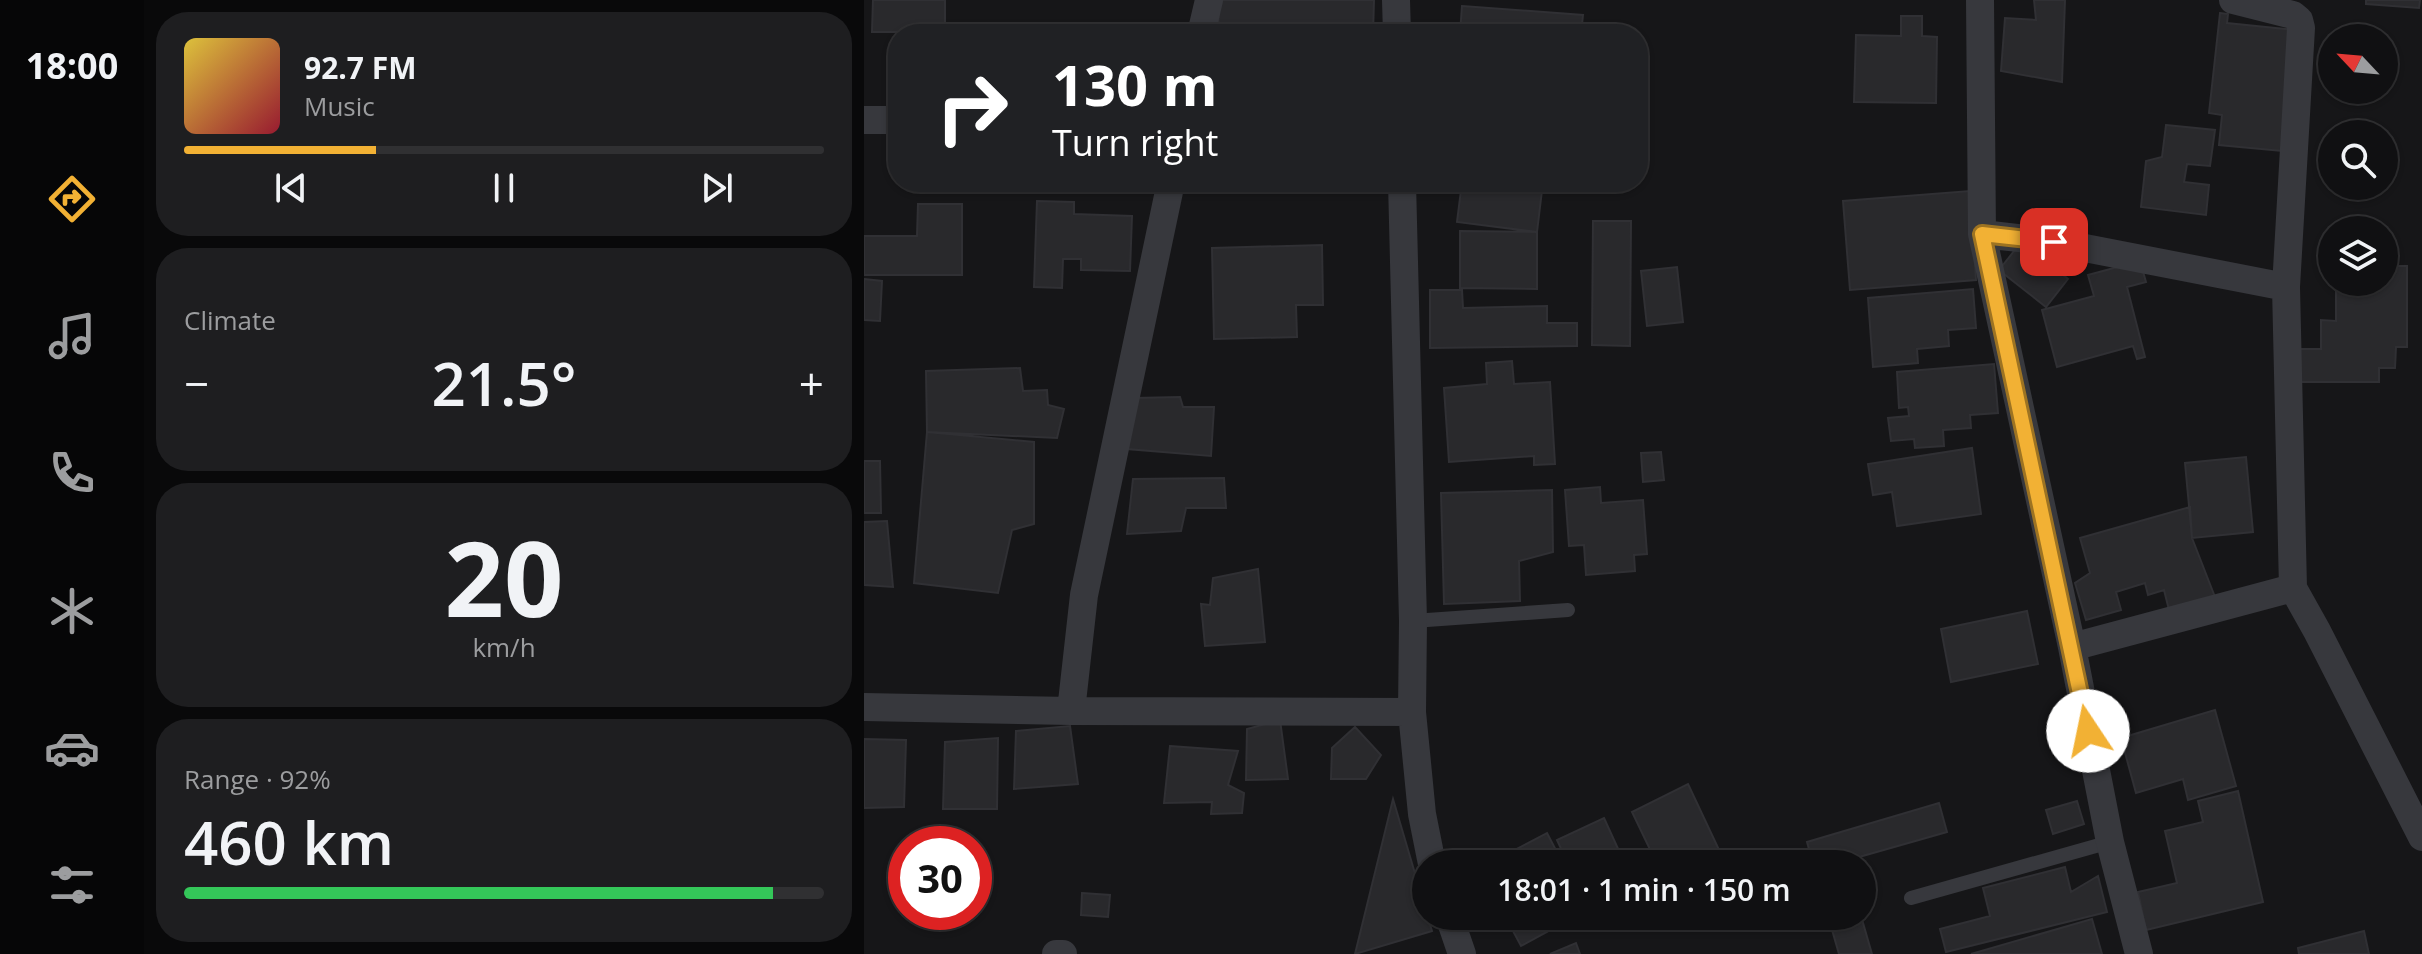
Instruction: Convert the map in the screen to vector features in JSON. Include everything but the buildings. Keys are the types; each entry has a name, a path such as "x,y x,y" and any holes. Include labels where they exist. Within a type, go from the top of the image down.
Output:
{"street":[{"path":"1203,24 1209,0"},
{"path":"1396,0 1397,24"},
{"path":"1980,0 1982,234 2072,647 2110,842 2139,954"},
{"path":"2233,0 2293,15 2299,20 2301,28 2286,287 2293,588 2422,837"},
{"path":"864,120 888,120"},
{"path":"1071,711 1084,595 1169,192"},
{"path":"1402,192 1413,621 1412,712 1422,814 1429,850"},
{"path":"1982,234 2054,242 2286,287"},
{"path":"2072,647 2293,588"},
{"path":"864,707 1412,712"},
{"path":"1454,930 1462,954"},
{"path":"1056,954 1063,954"}],"lane":[{"path":"1413,621 1568,610"},
{"path":"1911,898 2110,842"}],"route":[{"path":"2054,242 1982,234 2088,731"}]}
